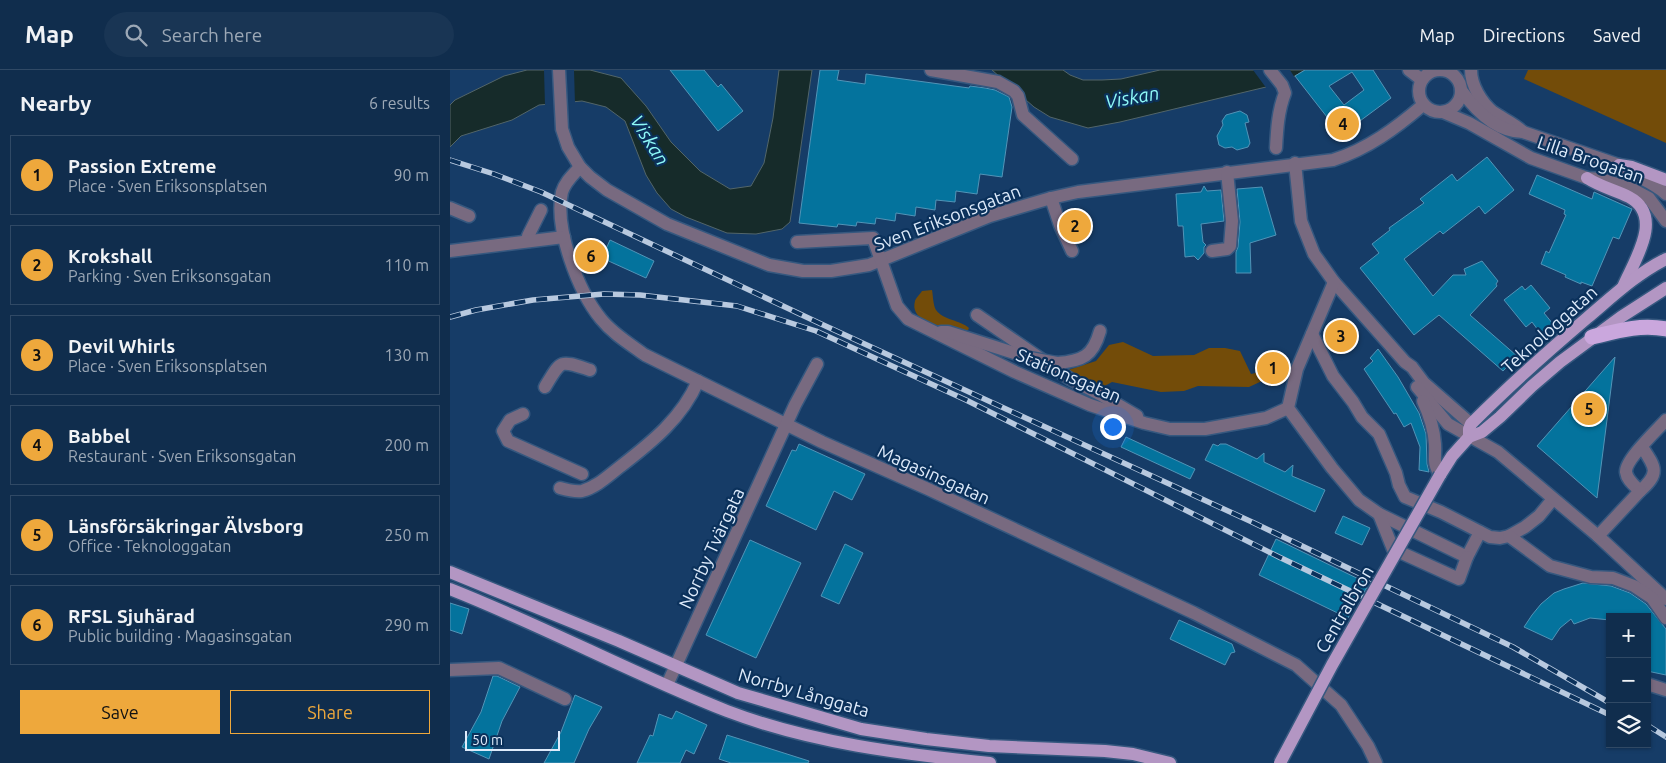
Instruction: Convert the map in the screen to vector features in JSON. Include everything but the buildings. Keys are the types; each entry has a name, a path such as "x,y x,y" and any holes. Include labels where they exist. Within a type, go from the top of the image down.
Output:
{"highway":[{"path":"1592,338 1633,327 1648,326 1666,329"}],"main road":[{"path":"1619,165 1632,166 1666,180"},
{"path":"1587,178 1598,185 1631,198 1645,214 1647,231 1623,287"},
{"name":"Teknologgatan","path":"1471,424 1558,343 1623,287 1666,259"},
{"name":"Teknologgatan","path":"1440,475 1452,456 1470,437 1482,432 1532,386 1592,338 1666,288"},
{"path":"1470,437 1469,430 1471,424"},
{"name":"Centralbron","path":"1280,763 1332,665 1440,475"},
{"name":"Norrby Långgata","path":"450,572 594,630 738,693 861,729 989,746 1105,751 1132,754 1170,763"},
{"path":"450,589 504,611 728,711 800,733 858,747 917,756 990,763"}],"street":[{"name":"Sven Eriksonsgatan","path":"559,70 562,129 568,147 580,167 590,177 607,190 667,224 769,265 802,270 831,270 859,267 882,261 990,216 1078,192 1295,163 1333,160 1352,153 1390,131 1424,105"},
{"path":"931,70 998,82 1014,91 1018,96 1022,115 1072,159"},
{"path":"1270,70 1285,93 1280,105 1276,148"},
{"path":"1409,70 1422,80"},
{"path":"1438,70 1446,71 1453,76 1458,82 1460,89 1460,97 1455,106 1443,112 1431,110 1424,105 1419,93 1422,80 1438,70"},
{"path":"1460,89 1470,70"},
{"path":"1470,70 1475,89 1485,103 1494,112 1516,125 1523,132"},
{"name":"Lilla Brogatan","path":"1460,89 1476,111 1512,132 1523,132 1619,165 1630,174 1655,185 1666,194"},
{"name":"Lilla Brogatan","path":"1443,112 1469,123 1531,158 1587,178 1601,179 1632,188 1649,198 1666,221"},
{"path":"1295,163 1301,221 1314,254 1338,286 1405,362 1412,367 1424,383 1471,424"},
{"name":"Magasinsgatan","path":"580,167 567,181 562,191 561,218 564,237 576,273 592,306 601,320 620,338 645,355 787,425 1194,613 1296,665 1341,705 1368,746 1376,763"},
{"path":"1212,250 1227,249 1230,246 1231,206 1227,172"},
{"path":"1051,198 1060,226 1072,251"},
{"path":"450,208 469,216"},
{"path":"529,242 528,236 541,210"},
{"path":"450,251 564,237"},
{"name":"Stationsgatan","path":"797,242 873,238 897,306 908,319 1015,372 1090,405 1144,423 1170,429 1205,429 1266,418 1288,408"},
{"path":"1338,286 1312,334 1297,368 1288,408 1359,500 1379,514 1467,558"},
{"path":"977,315 1052,368 1135,415 1144,423"},
{"path":"933,332 948,332 1030,358 1058,363 1074,360 1092,352 1096,346 1100,331"},
{"path":"1312,334 1332,376 1362,417 1379,434 1405,497 1441,512 1490,537 1500,538 1509,536 1525,527 1553,499"},
{"path":"545,388 560,365 567,362 590,370"},
{"path":"1405,362 1430,416 1435,442 1434,464 1440,475"},
{"name":"Norrby Tvärgata","path":"667,685 796,405 817,364"},
{"path":"560,488 580,491 589,489 601,482 652,442 675,419 694,391 698,381"},
{"path":"1417,387 1448,424 1498,452 1598,536 1666,599"},
{"path":"523,414 510,420 503,431 508,441 582,474"},
{"path":"1640,491 1628,479 1626,471 1629,461 1666,420"},
{"path":"1598,536 1652,480 1655,470 1652,461 1642,447"},
{"path":"1379,514 1393,549 1459,579 1480,532"},
{"path":"1509,536 1550,566 1591,577 1613,578 1634,586 1652,598 1666,618"},
{"path":"450,670 499,668 565,699"},
{"path":"1651,685 1666,690"}],"shaded area":[{"path":"1528,70 1666,70 1666,143 1524,79"},
{"path":"932,290 936,310 943,316 965,325 969,328 968,330 939,326 923,320 919,316 914,307 916,300 922,291"},
{"path":"1123,342 1153,356 1194,355 1209,348 1225,348 1240,351 1251,374 1260,372 1262,381 1249,387 1198,386 1184,391 1161,392 1112,382 1099,387 1088,385 1065,371 1096,361 1109,345"}],"water":[{"name":"Viskan","path":"527,70 590,70 621,78 646,106 671,142 700,171 730,189 751,186 764,163 773,118 779,70 812,70 790,222 782,229 756,234 727,233 671,209 657,193 646,175 625,121 606,107 582,101 539,105 512,120 461,136 450,147 450,105 455,100 504,76"},
{"name":"Viskan","path":"992,70 1063,70 1083,80 1102,80 1121,79 1160,70 1305,70 1295,76 1266,87 1088,128 1050,117 1034,107"}],"pier":[{"path":"544,70 574,70 575,104 545,106"},
{"path":"1253,70 1290,70 1295,78 1267,89"}],"railway":[{"path":"450,160 541,192 819,323 1252,522 1513,647 1606,701"},
{"path":"450,317 476,310 533,300 604,294 640,295 737,306 816,331 966,400 1279,557 1606,713"},
{"path":"1651,728 1666,737"}],"place":[{"name":"Babbel","path":"1343,124"},
{"name":"Krokshall","path":"1075,226"},
{"name":"RFSL Sjuhärad","path":"591,256"},
{"name":"Devil Whirls","path":"1341,336"},
{"name":"Passion Extreme","path":"1273,368"},
{"name":"Länsförsäkringar Älvsborg","path":"1589,409"}]}
